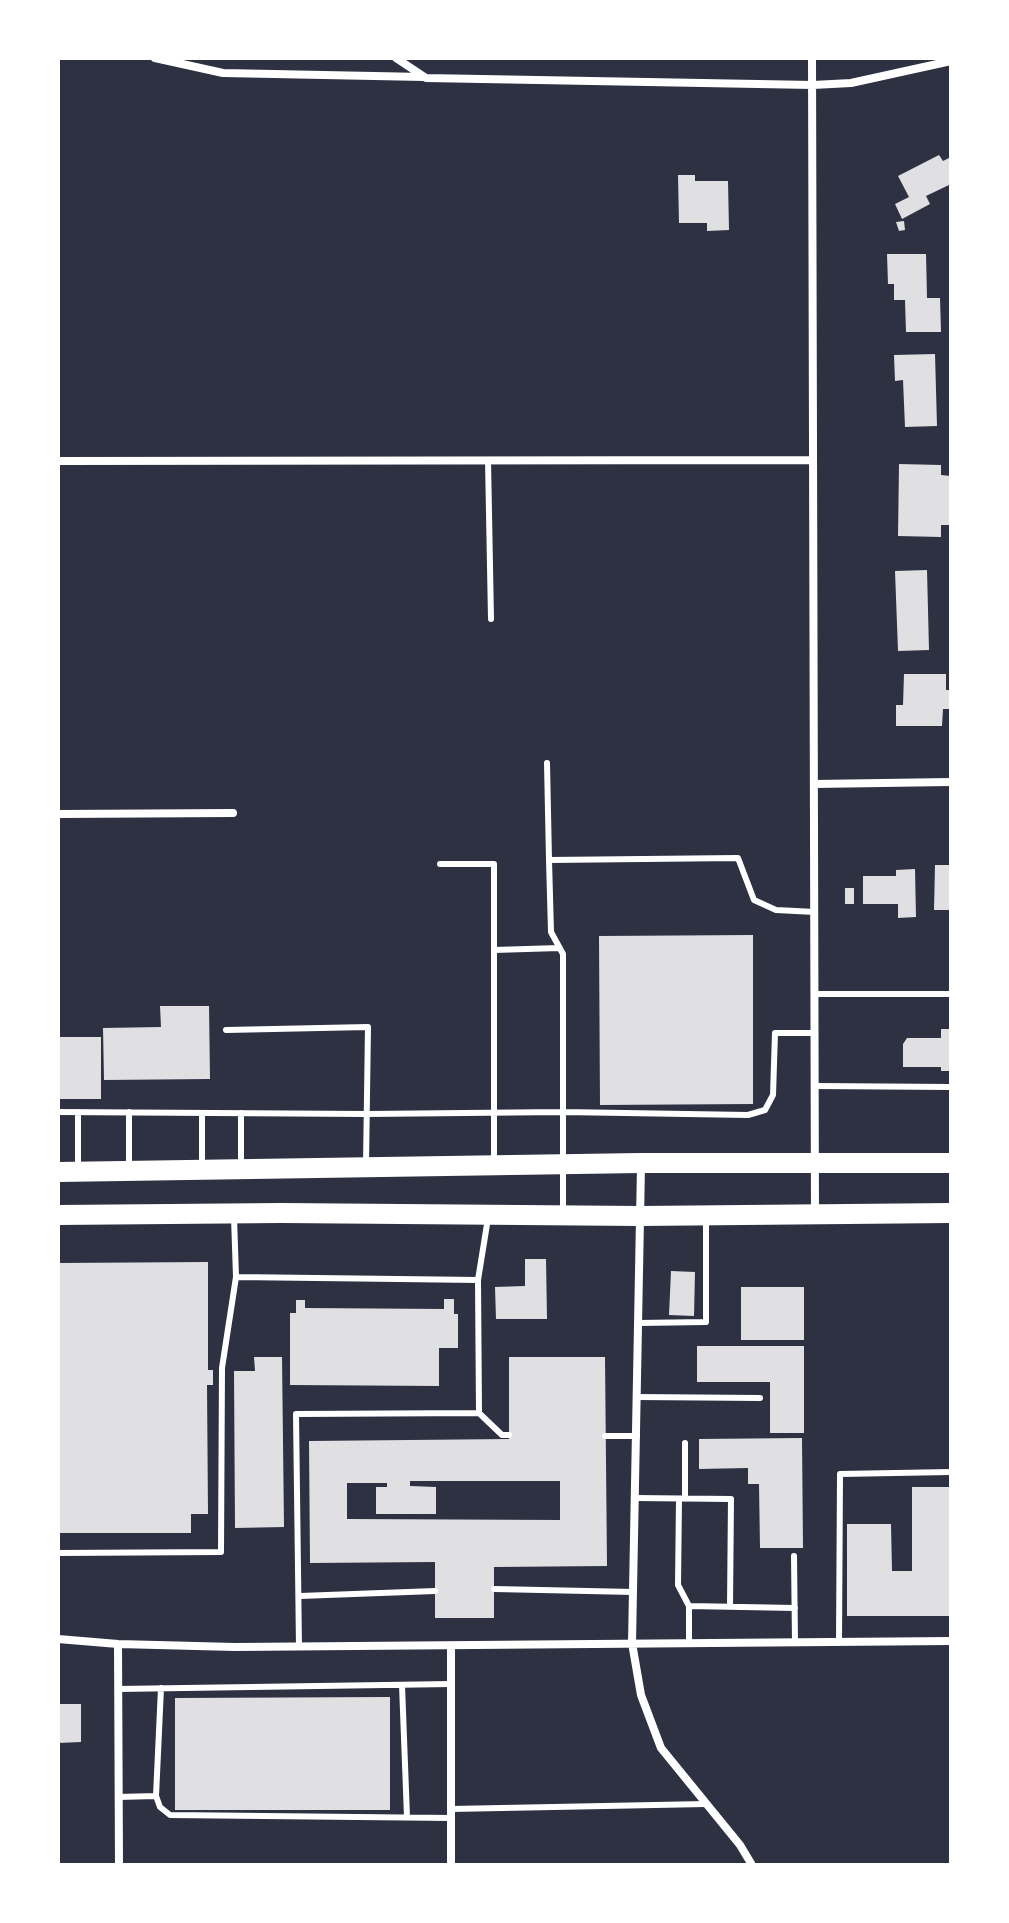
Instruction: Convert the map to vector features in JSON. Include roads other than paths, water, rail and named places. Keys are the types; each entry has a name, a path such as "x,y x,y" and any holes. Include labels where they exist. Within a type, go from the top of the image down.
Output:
{"main road":[{"path":"68,1172 641,1163 951,1163"},
{"path":"58,1215 706,1216 951,1213"}],"street":[{"path":"155,58 223,73 813,85 851,83 951,61"},
{"path":"396,58 426,78"},
{"path":"812,58 815,1215"},
{"path":"58,461 811,460"},
{"path":"814,784 951,782"},
{"path":"58,814 233,813"},
{"path":"641,1163 632,1643 641,1695 661,1748 740,1845 752,1865"},
{"path":"58,1639 118,1644 299,1647 951,1641"},
{"path":"118,1644 119,1865"},
{"path":"451,1646 451,1865"}],"lane":[{"path":"488,460 491,619"},
{"path":"547,763 551,932 563,954 563,1216"},
{"path":"549,860 738,858 754,900 776,910 815,912"},
{"path":"440,864 494,864 494,1165"},
{"path":"494,950 559,948"},
{"path":"815,994 951,994"},
{"path":"226,1030 368,1027 365,1168"},
{"path":"58,1112 748,1115 765,1110 773,1095 775,1033 815,1033"},
{"path":"815,1086 951,1087"},
{"path":"68,1172 78,1112"},
{"path":"129,1112 129,1171"},
{"path":"202,1113 202,1170"},
{"path":"241,1113 241,1170"},
{"path":"58,1553 221,1552 222,1368 236,1277 234,1214"},
{"path":"479,1413 478,1280 488,1215"},
{"path":"639,1323 706,1322 706,1216"},
{"path":"236,1277 478,1280"},
{"path":"637,1397 760,1398"},
{"path":"299,1647 296,1414 479,1413 502,1435 509,1435"},
{"path":"605,1436 637,1436"},
{"path":"685,1443 678,1585 689,1606 689,1642"},
{"path":"839,1642 840,1474 951,1472"},
{"path":"635,1498 731,1499 730,1606"},
{"path":"794,1556 795,1642"},
{"path":"494,1589 634,1592"},
{"path":"300,1596 435,1591"},
{"path":"689,1606 795,1608"},
{"path":"118,1689 451,1684"},
{"path":"402,1685 407,1817"},
{"path":"161,1688 156,1796 160,1807 170,1815 407,1817 706,1804"},
{"path":"118,1797 156,1796"}]}
